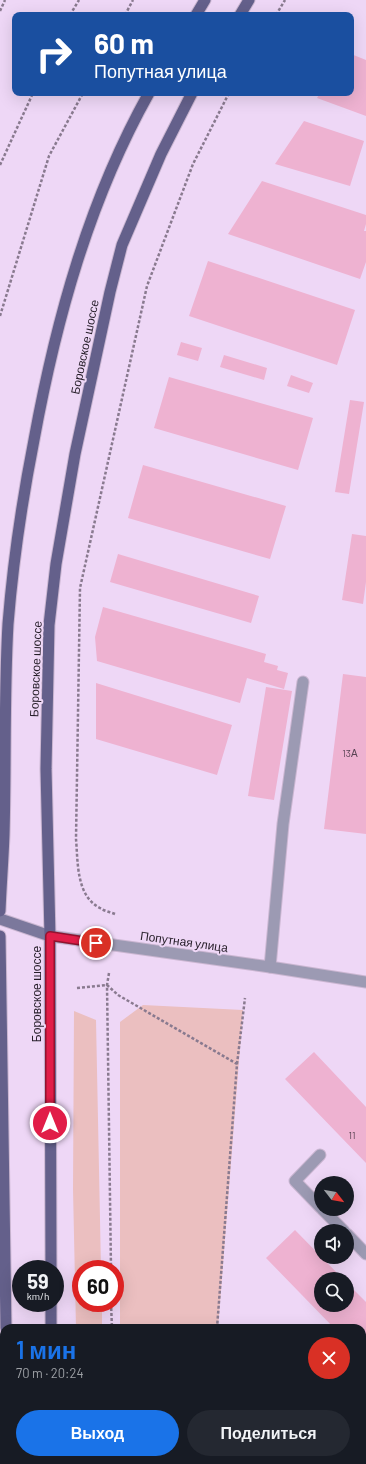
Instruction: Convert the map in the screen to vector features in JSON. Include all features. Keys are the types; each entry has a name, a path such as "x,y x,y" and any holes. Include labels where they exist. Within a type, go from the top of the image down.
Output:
{"main road":[{"path":"198,12 205,0"},
{"path":"242,12 249,0"},
{"path":"0,911 4,836 8,624 24,493 50,357 63,306 95,211 110,172 126,136 147,96"},
{"name":"Боровское шоссе","path":"51,1260 50,936 46,770 49,625 56,564 75,454 110,292 122,245 161,154 190,96"},
{"path":"0,713 6,700"},
{"name":"Попутная улица","path":"0,919 50,936"},
{"path":"0,936 6,1324"},
{"path":"51,1312 51,1324"}],"street":[{"path":"270,967 283,824 303,682"},
{"name":"Попутная улица","path":"50,936 366,982"},
{"path":"314,1200 295,1181 320,1155"},
{"path":"330,1216 337,1224"},
{"path":"354,1241 366,1254"}],"path":[{"path":"0,11 4,0"},
{"path":"72,12 79,0"},
{"path":"127,12 133,0"},
{"path":"278,12 285,0"},
{"path":"0,166 32,96"},
{"path":"0,316 49,156 81,96"},
{"path":"115,914 99,908 87,897 80,880 77,846 80,588 147,286 193,164 227,96"},
{"path":"109,973 107,985 111,1260"},
{"path":"77,988 107,985 118,995 237,1064"},
{"path":"217,1324 237,1064 245,998"},
{"path":"111,1312 112,1324"}],"shaded area":[{"path":"143,1005 243,1010 218,1324 120,1324 120,1312 124,1312 124,1260 120,1260 120,1022"},
{"path":"74,1011 96,1020 101,1260 75,1260 73,1189"},
{"path":"76,1312 102,1312 102,1324 76,1324"}],"building":[{"path":"354,55 366,60 366,116 317,98 318,96 354,96"},
{"path":"304,121 364,141 350,186 275,164"},
{"path":"262,181 366,215 364,231 366,231 366,262 360,279 228,234"},
{"path":"208,261 355,310 337,365 189,316"},
{"path":"181,342 202,348 198,361 177,355"},
{"path":"224,355 267,368 264,380 220,367"},
{"path":"291,375 313,383 309,393 287,386"},
{"path":"169,377 313,418 298,470 154,428"},
{"path":"350,400 364,402 349,494 335,492"},
{"path":"143,465 286,506 270,559 128,518"},
{"path":"352,534 366,536 366,582 363,604 342,600"},
{"path":"118,554 259,596 251,623 110,582"},
{"path":"103,607 266,654 264,662 278,666 277,670 288,673 284,689 247,678 240,703 97,661 95,637"},
{"path":"343,674 366,677 366,834 324,829"},
{"path":"96,683 232,725 217,775 96,739"},
{"path":"266,687 292,691 274,800 248,796"},
{"path":"314,1052 366,1107 366,1163 285,1079"},
{"path":"295,1230 314,1249 314,1264 328,1264 336,1272 314,1272 314,1307 266,1258"},
{"path":"354,1290 366,1302 366,1324 330,1324 318,1312 354,1312"}],"route":[{"path":"50,1123 50,936 96,943"}]}
